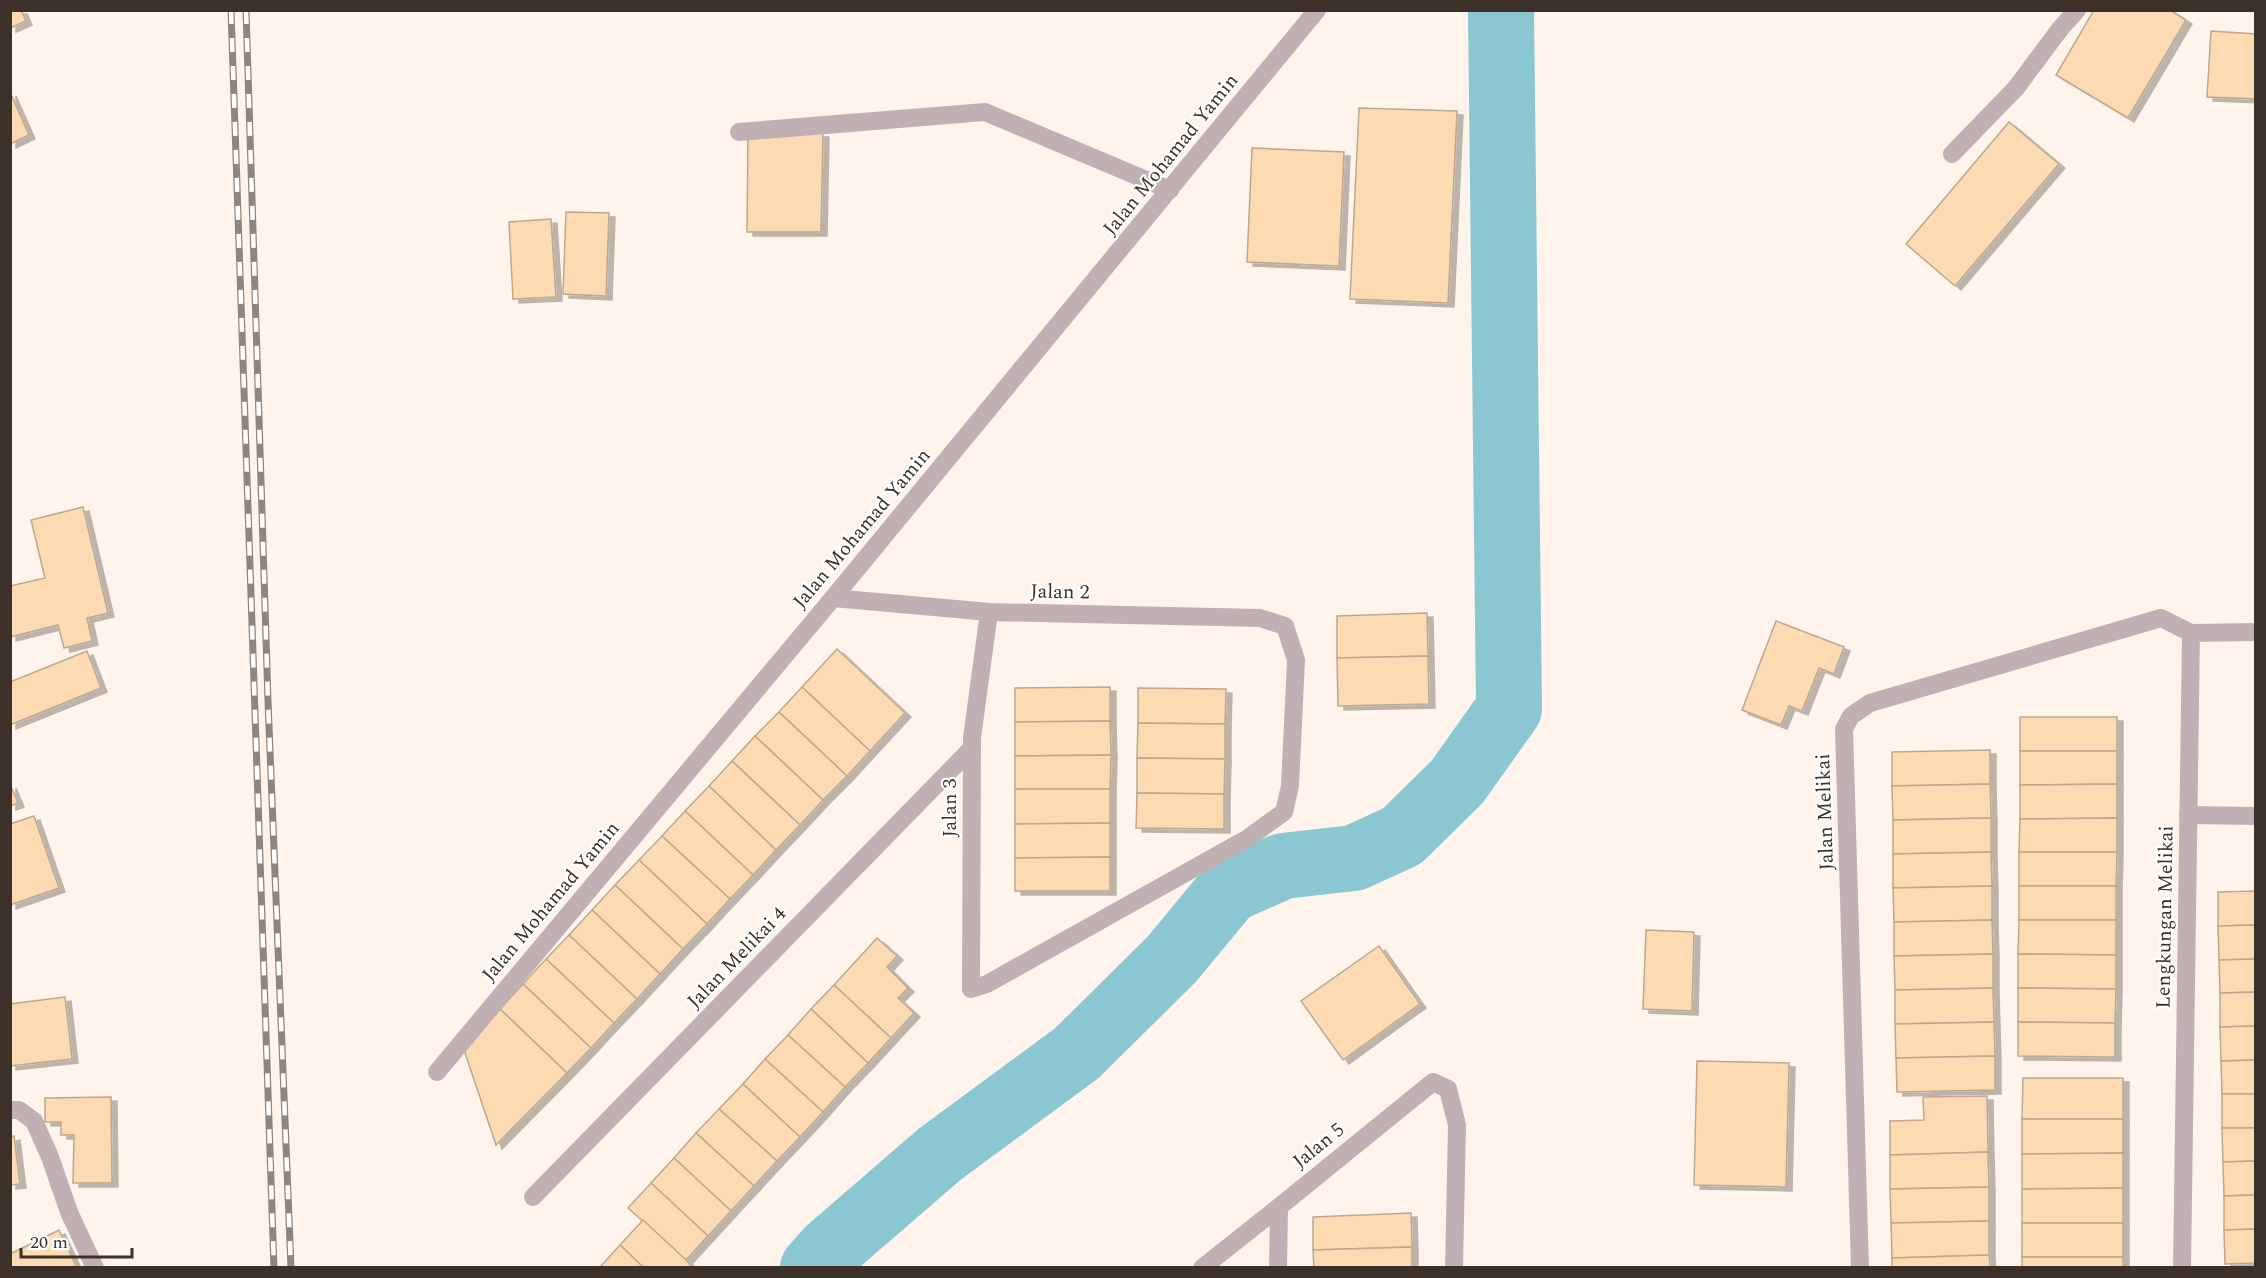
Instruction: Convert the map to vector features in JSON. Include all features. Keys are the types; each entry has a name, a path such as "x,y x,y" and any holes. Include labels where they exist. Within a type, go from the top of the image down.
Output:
{"street":[{"name":"Jalan Mohamad Yamin","path":"437,1072 1317,10"},
{"path":"1952,154 2016,88 2077,10"},
{"path":"739,132 985,112 1170,190"},
{"name":"Jalan 2","path":"832,598 989,612 1260,618 1285,626 1296,660 1290,786 1284,812 1248,838 987,984"},
{"name":"Jalan 3","path":"987,984 970,989 972,748 989,612"},
{"name":"Jalan Melikai","path":"1860,1268 1844,729 1851,716 1870,703 2161,618 2191,633"},
{"path":"2191,633 2256,632"},
{"name":"Lengkungan Melikai","path":"2182,1268 2191,633"},
{"name":"Jalan Melikai 4","path":"533,1197 972,748"},
{"path":"2188,815 2256,816"},
{"name":"Jalan 5","path":"1202,1268 1433,1082 1448,1089 1457,1125 1454,1268"},
{"path":"10,1110 19,1110 34,1121 50,1157 69,1212 95,1268"},
{"path":"1278,1268 1279,1207"}],"building":[{"path":"10,10 21,10 26,21 10,28"},
{"path":"2094,10 2170,10 2186,20 2128,118 2056,75"},
{"path":"2211,31 2256,34 2256,99 2207,97"},
{"path":"10,92 29,135 10,144"},
{"path":"1359,108 1457,111 1448,303 1350,299"},
{"path":"2009,122 2059,164 1955,286 1906,244"},
{"path":"748,132 823,133 821,232 747,232"},
{"path":"1252,148 1344,152 1339,266 1247,262"},
{"path":"566,212 609,213 606,296 563,294"},
{"path":"551,219 556,297 513,299 509,222"},
{"path":"83,507 108,613 87,618 92,641 64,648 58,625 10,637 10,586 45,578 31,520"},
{"path":"1427,613 1428,656 1337,658 1337,616"},
{"path":"1776,621 1844,647 1834,674 1819,668 1802,711 1789,706 1781,725 1742,710"},
{"path":"837,649 905,713 870,751 802,687"},
{"path":"87,651 101,688 10,725 10,682"},
{"path":"1428,656 1429,704 1338,706 1337,658"},
{"path":"802,687 870,751 847,776 779,712"},
{"path":"1110,687 1110,721 1015,722 1015,688"},
{"path":"1138,688 1226,689 1225,724 1138,723"},
{"path":"779,712 847,776 823,800 755,736"},
{"path":"2020,717 2117,717 2117,751 2020,751"},
{"path":"1110,721 1111,755 1015,756 1015,722"},
{"path":"1138,723 1225,724 1225,759 1137,758"},
{"path":"755,736 823,800 800,825 732,761"},
{"path":"1990,750 1990,784 1892,786 1892,752"},
{"path":"2020,751 2117,751 2117,784 2020,785"},
{"path":"1111,755 1110,789 1015,789 1015,756"},
{"path":"1137,758 1225,759 1224,794 1137,793"},
{"path":"732,761 800,825 776,850 709,786"},
{"path":"10,784 18,803 10,806"},
{"path":"1990,784 1991,818 1893,820 1892,786"},
{"path":"2117,784 2117,818 2020,819 2020,785"},
{"path":"709,786 776,850 753,875 685,811"},
{"path":"1015,789 1110,789 1110,823 1015,824"},
{"path":"1137,793 1224,794 1224,829 1136,828"},
{"path":"685,811 753,875 730,899 662,836"},
{"path":"34,816 59,888 10,905 10,824"},
{"path":"1991,818 1991,852 1893,854 1893,820"},
{"path":"2117,818 2117,852 2019,852 2020,819"},
{"path":"1110,823 1110,857 1015,858 1015,824"},
{"path":"662,836 730,899 707,924 639,860"},
{"path":"1991,852 1992,886 1893,888 1893,854"},
{"path":"2019,852 2117,852 2116,886 2019,886"},
{"path":"1110,857 1110,891 1015,891 1015,858"},
{"path":"639,860 707,924 683,949 615,885"},
{"path":"615,885 683,949 660,974 592,910"},
{"path":"1992,886 1992,920 1894,922 1893,888"},
{"path":"2019,886 2116,886 2116,920 2019,920"},
{"path":"2256,891 2256,925 2218,926 2218,892"},
{"path":"592,910 660,974 637,999 569,935"},
{"path":"1992,920 1993,954 1894,956 1894,922"},
{"path":"2019,920 2116,920 2116,955 2018,954"},
{"path":"2256,925 2256,959 2219,960 2218,926"},
{"path":"1646,930 1694,932 1692,1011 1643,1009"},
{"path":"569,935 637,999 614,1023 546,959"},
{"path":"877,938 897,956 887,967 908,988 898,998 914,1013 891,1038 834,985"},
{"path":"1379,946 1420,1004 1343,1060 1301,1001"},
{"path":"1993,954 1993,988 1895,990 1894,956"},
{"path":"2018,954 2116,955 2116,989 2018,988"},
{"path":"546,959 614,1023 591,1048 523,984"},
{"path":"2256,959 2256,992 2220,993 2219,960"},
{"path":"523,984 591,1048 567,1073 500,1009"},
{"path":"834,985 891,1038 868,1063 811,1009"},
{"path":"1993,988 1994,1022 1895,1024 1895,990"},
{"path":"2018,988 2116,989 2115,1023 2018,1022"},
{"path":"2256,992 2256,1026 2220,1027 2220,993"},
{"path":"65,997 72,1059 10,1066 10,1004"},
{"path":"500,1009 567,1073 496,1145 463,1047"},
{"path":"811,1009 868,1063 845,1087 788,1035"},
{"path":"1994,1022 1995,1056 1896,1058 1895,1024"},
{"path":"2018,1022 2115,1023 2115,1057 2018,1056"},
{"path":"2256,1026 2256,1060 2221,1061 2220,1027"},
{"path":"788,1035 845,1087 823,1112 765,1059"},
{"path":"1995,1056 1995,1090 1897,1092 1896,1058"},
{"path":"765,1059 823,1112 800,1137 743,1084"},
{"path":"2256,1060 2256,1094 2222,1094 2221,1061"},
{"path":"1697,1061 1789,1063 1786,1187 1694,1185"},
{"path":"2023,1078 2123,1078 2123,1119 2022,1119"},
{"path":"743,1084 800,1137 777,1161 719,1109"},
{"path":"2222,1094 2256,1094 2256,1128 2222,1128"},
{"path":"1987,1096 1988,1152 1890,1155 1890,1121 1924,1120 1923,1097"},
{"path":"111,1097 112,1183 73,1183 74,1135 61,1135 61,1122 45,1122 45,1098"},
{"path":"719,1109 777,1161 754,1186 696,1133"},
{"path":"2022,1119 2123,1119 2123,1153 2022,1154"},
{"path":"2222,1128 2256,1128 2256,1161 2223,1162"},
{"path":"696,1133 754,1186 731,1211 674,1158"},
{"path":"14,1136 20,1184 10,1185 10,1137"},
{"path":"1988,1152 1989,1187 1890,1189 1890,1155"},
{"path":"2123,1153 2123,1188 2022,1189 2022,1154"},
{"path":"674,1158 731,1211 708,1236 651,1183"},
{"path":"2256,1161 2256,1195 2224,1196 2223,1162"},
{"path":"651,1183 708,1236 686,1260 628,1208"},
{"path":"1989,1187 1989,1221 1891,1223 1890,1189"},
{"path":"2123,1188 2123,1223 2022,1223 2022,1189"},
{"path":"2256,1195 2256,1229 2224,1230 2224,1196"},
{"path":"1411,1213 1412,1247 1313,1250 1313,1217"},
{"path":"643,1220 693,1268 644,1268 620,1245"},
{"path":"1989,1221 1989,1255 1892,1258 1891,1223"},
{"path":"2022,1223 2123,1223 2123,1257 2022,1257"},
{"path":"2256,1229 2256,1263 2225,1264 2224,1230"},
{"path":"59,1230 77,1268 10,1268 10,1254"},
{"path":"620,1245 644,1268 599,1268"},
{"path":"1412,1247 1412,1268 1314,1268 1313,1250"},
{"path":"1989,1255 1990,1268 1892,1268 1892,1258"},
{"path":"2022,1257 2123,1257 2123,1268 2022,1268"}],"waterway":[{"path":"813,1268 829,1250 940,1154 1077,1053 1172,959 1229,890 1283,866 1354,858 1402,836 1457,782 1509,709 1501,10"}],"railway":[{"path":"231,10 274,1268"},
{"path":"246,10 268,701 291,1268"}]}
